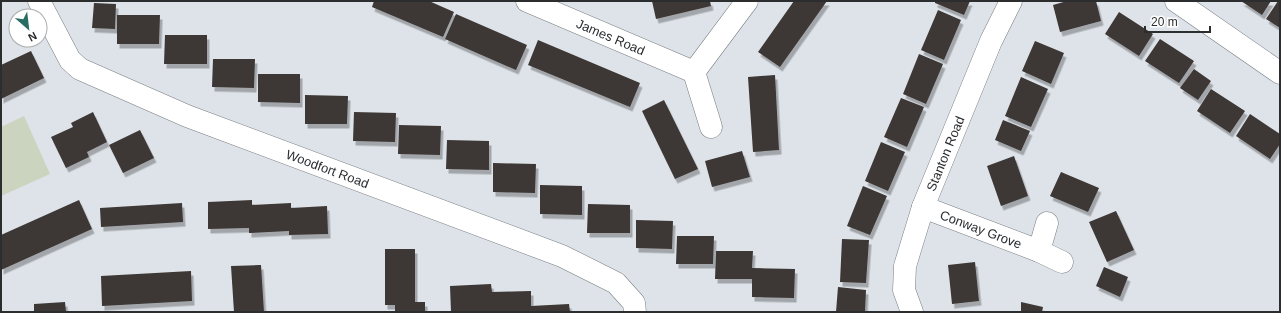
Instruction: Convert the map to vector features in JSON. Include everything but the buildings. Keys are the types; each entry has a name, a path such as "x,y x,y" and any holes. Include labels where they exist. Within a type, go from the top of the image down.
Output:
{"street":[{"name":"Woodfort Road","path":"40,1 70,60 80,69 186,116 562,256 616,283 634,303 635,312"},
{"name":"James Road","path":"527,1 694,72"},
{"path":"711,127 694,72 747,1"},
{"name":"Stanton Road","path":"912,312 904,290 904,266 924,207 991,41 1011,1"},
{"path":"1176,1 1280,73"},
{"name":"Conway Grove","path":"924,207 1039,251 1062,262"},
{"name":"Conway Grove","path":"1039,251 1047,223"}],"green space":[{"path":"24,116 50,174 1,196 1,127"}]}
